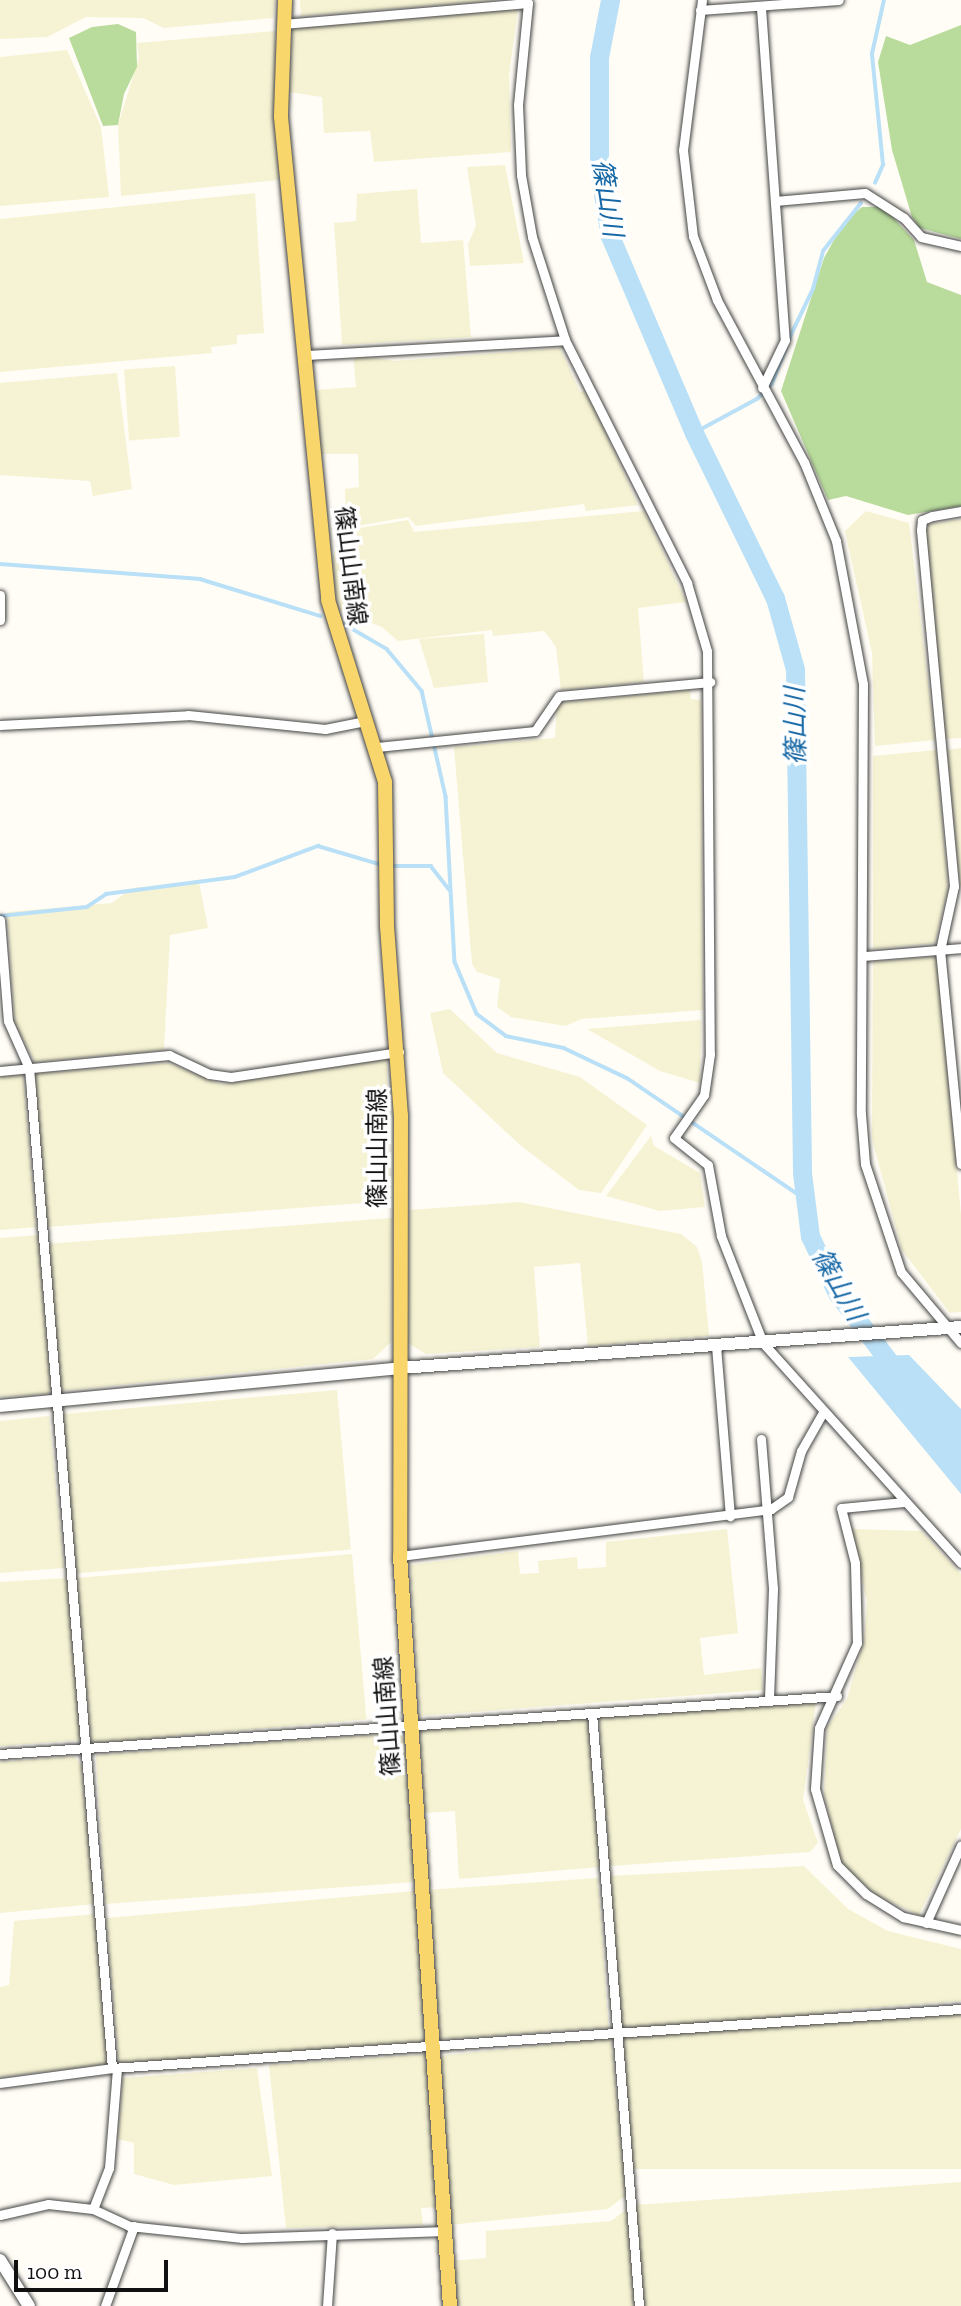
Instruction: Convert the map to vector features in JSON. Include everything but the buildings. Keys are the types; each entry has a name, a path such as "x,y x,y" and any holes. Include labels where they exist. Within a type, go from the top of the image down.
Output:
{"main road":[{"name":"篠山山南線","path":"285,0 281,117 307,355 328,600 365,721 377,747 385,782 387,866 399,1052 400,1556 450,2306"}],"street":[{"path":"839,0 761,8 701,5 683,150 693,236 762,388 804,462 847,579 863,684 864,956 861,1114 865,1164 901,1272 961,1343"},
{"path":"283,24 528,2 518,105 521,175 532,237 565,340 687,583 710,682 710,1054 700,1102 674,1138 708,1165 729,1262 768,1343 822,1414 961,1563"},
{"path":"761,8 785,340 762,388"},
{"path":"775,201 865,193 904,218 921,237 961,246"},
{"path":"307,355 565,340"},
{"path":"961,511 922,520 921,530 954,886 940,950 961,1164"},
{"path":"0,596 0,620"},
{"path":"377,747 535,731 559,696 710,682"},
{"path":"0,725 188,715 325,729 365,721"},
{"path":"0,920 8,1021 29,1069 54,1402 114,2068 109,2168 93,2209"},
{"path":"864,956 961,948"},
{"path":"0,1071 169,1055 209,1074 231,1077 399,1052"},
{"path":"0,1406 400,1368 768,1343 950,1327"},
{"path":"716,1346 730,1517"},
{"path":"400,1556 730,1517 763,1510 788,1497 801,1451 822,1414"},
{"path":"761,1439 763,1510 773,1589 769,1699"},
{"path":"904,1502 841,1508 855,1563 857,1643 837,1696 819,1728 815,1789 824,1833 837,1865 866,1895 926,1923 961,1930"},
{"path":"0,1754 837,1696"},
{"path":"592,1713 639,2306"},
{"path":"926,1923 961,1845"},
{"path":"0,2083 114,2068 961,2009"},
{"path":"0,2215 48,2204 93,2209 134,2226 242,2238 446,2231"},
{"path":"105,2306 134,2226"},
{"path":"327,2306 332,2233"},
{"path":"0,2260 29,2306"}],"shaded area":[{"path":"0,0 276,0 273,18 164,28 143,18 86,17 47,37 0,39"},
{"path":"300,0 502,0 301,16"},
{"path":"518,9 509,75 511,152 374,162 370,131 324,133 322,97 290,92 292,29"},
{"path":"275,31 279,180 121,196 118,125 139,57 137,43"},
{"path":"67,50 101,127 109,197 0,206 0,57"},
{"path":"505,165 524,263 470,266 468,244 476,226 467,167"},
{"path":"417,189 421,243 463,240 471,337 342,345 334,223 356,221 357,194"},
{"path":"255,193 264,333 237,335 237,344 211,347 212,353 0,372 0,219"},
{"path":"560,348 580,392 587,390 638,505 586,511 584,504 416,526 408,517 346,528 345,489 359,487 358,454 321,454 316,390 356,387 353,354 394,361"},
{"path":"175,366 180,437 129,440 124,370"},
{"path":"117,373 132,489 93,496 90,481 0,475 0,383"},
{"path":"644,511 686,602 638,608 644,682 561,690 556,647 544,631 493,636 492,630 398,641 382,627 338,610 331,563 342,531 408,520 414,532"},
{"path":"866,511 909,523 935,740 875,746 872,653 845,531"},
{"path":"961,519 961,738 943,739 925,525"},
{"path":"484,634 488,682 434,688 419,639"},
{"path":"690,690 691,699 701,700 703,1010 581,1019 566,1026 511,1017 497,1007 500,979 477,972 472,964 454,747 555,738 557,703"},
{"path":"961,748 961,886 960,886 947,750"},
{"path":"936,750 948,888 935,943 873,949 873,756"},
{"path":"199,882 208,928 170,935 164,1050 35,1062 15,1024 7,912 112,903 132,888"},
{"path":"937,956 961,1215 961,1312 950,1313 902,1250 872,1139 873,962"},
{"path":"450,1009 497,1053 580,1077 647,1125 601,1193 579,1190 520,1145 443,1073 430,1013"},
{"path":"701,1020 700,1083 660,1071 587,1029"},
{"path":"387,1059 390,1201 48,1227 33,1074 168,1063 221,1084"},
{"path":"23,1075 36,1227 0,1230 0,1076"},
{"path":"651,1136 654,1146 700,1173 705,1207 660,1211 606,1196"},
{"path":"519,1202 681,1234 697,1247 702,1262 709,1336 588,1346 580,1263 534,1267 540,1347 426,1354 408,1343 409,1210"},
{"path":"392,1218 391,1342 373,1359 60,1391 46,1244"},
{"path":"38,1235 51,1389 48,1394 0,1397 0,1238"},
{"path":"337,1390 351,1549 75,1574 61,1414"},
{"path":"49,1416 64,1568 0,1573 0,1421"},
{"path":"727,1529 738,1633 700,1638 704,1675 761,1668 763,1690 420,1716 410,1565 518,1551 520,1574 539,1573 538,1561 577,1557 578,1569 606,1567 606,1542"},
{"path":"851,1529 921,1531 961,1574 961,1829 919,1915 877,1896 841,1863 824,1794 827,1727 847,1699 864,1640 867,1602"},
{"path":"352,1554 366,1719 92,1743 77,1578"},
{"path":"67,1578 81,1740 0,1746 0,1582"},
{"path":"816,1701 803,1800 818,1843 810,1852 610,1866 599,1717"},
{"path":"588,1717 600,1867 459,1879 455,1811 425,1813 420,1730"},
{"path":"397,1733 404,1738 415,1882 105,1904 96,1755"},
{"path":"74,1756 81,1765 95,1904 0,1913 0,1762"},
{"path":"804,1866 848,1909 888,1931 961,1949 961,2001 620,2027 609,1876"},
{"path":"598,1878 608,2028 440,2039 429,1890"},
{"path":"415,1891 428,2041 119,2068 106,1918"},
{"path":"96,1914 108,2064 0,2077 0,1987 9,1985 14,1921"},
{"path":"623,2012 961,2012 961,2169 623,2169"},
{"path":"611,2038 626,2195 608,2209 449,2225 438,2056"},
{"path":"426,2054 437,2207 421,2208 423,2225 286,2228 269,2065"},
{"path":"257,2068 272,2176 174,2185 134,2174 134,2143 118,2139 123,2078"},
{"path":"961,2182 961,2306 643,2306 635,2205"},
{"path":"627,2209 635,2306 455,2306 452,2261 486,2258 486,2231 611,2221"}],"green space":[{"path":"118,24 136,32 137,67 124,94 118,125 103,126 69,38 92,27"},
{"path":"961,25 961,239 920,228 912,217 892,150 878,62 886,36 910,45"},
{"path":"862,207 883,207 914,240 927,282 961,295 961,506 908,515 846,496 828,500 781,391 824,258 844,222"}],"water":[{"path":"909,1355 961,1409 961,1494 848,1357"}],"waterway":[{"name":"篠山川","path":"610,0 599,57 599,170 610,236 694,433 775,598 795,669 802,1173 810,1236 837,1293 900,1376"},
{"path":"875,183 883,165 872,54 884,0"},
{"path":"788,341 813,289 823,251 861,203"},
{"path":"694,433 757,399 772,384 786,348"},
{"path":"0,564 200,579 320,616"},
{"path":"344,624 387,649 422,691 446,797 455,962 477,1014 506,1036 564,1048 627,1078 805,1199"},
{"path":"0,916 87,907 106,894 235,877 318,846 382,865"},
{"path":"390,866 431,866 450,890"}]}
